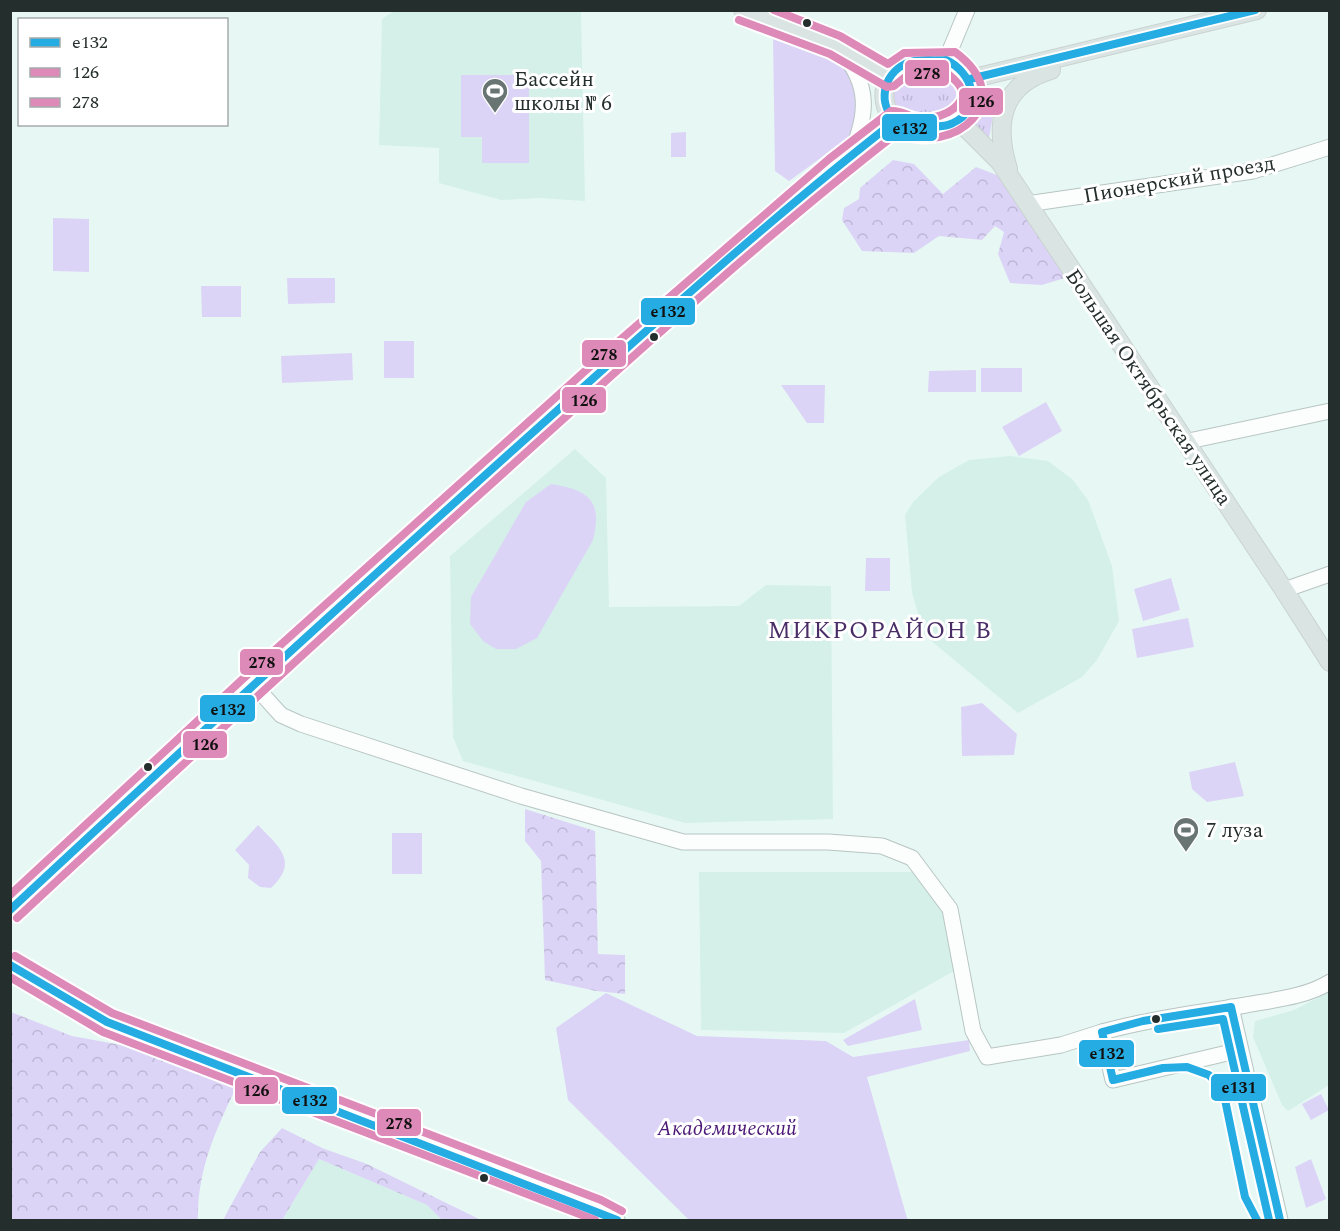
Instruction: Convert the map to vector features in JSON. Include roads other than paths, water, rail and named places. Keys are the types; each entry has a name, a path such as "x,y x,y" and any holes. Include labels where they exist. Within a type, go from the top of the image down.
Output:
{"main road":[{"path":"743,10 835,45 890,77"},
{"path":"970,79 1257,10"},
{"path":"1011,179 1001,145 1000,130 1010,99 1032,76 1080,61 1092,50"},
{"path":"946,60 958,66 970,79 971,103 958,120 950,125 916,129 908,128 895,121 885,105 884,89 890,77 906,63 946,60"},
{"name":"Большая Октябрьская улица","path":"958,120 1000,162 1284,590 1329,662"}],"street":[{"path":"946,60 968,10"},
{"path":"835,45 854,66 864,97 864,116 850,156"},
{"path":"10,910 105,825 253,684 611,362 850,156 895,121"},
{"name":"Пионерский проезд","path":"1027,204 1252,171 1329,147"},
{"path":"1184,442 1329,411"},
{"path":"1284,590 1329,574"},
{"path":"253,684 281,715 301,724 521,796 683,842 828,842 882,846 912,858 950,909 974,1031 987,1058 1061,1045 1143,1021 1257,1003 1319,988 1329,981"},
{"path":"10,965 107,1022 586,1206 617,1221"},
{"path":"1231,1007 1280,1221"},
{"path":"1102,1032 1113,1080 1240,1050"}],"place":[{"name":"Бассейн школы № 6","path":"495,114"},
{"name":"7 луза","path":"1186,853"}],"district":[{"name":"МИКРОРАЙОН В","path":"880,630"}],"park label":[{"name":"Академический","path":"727,1128"}]}
